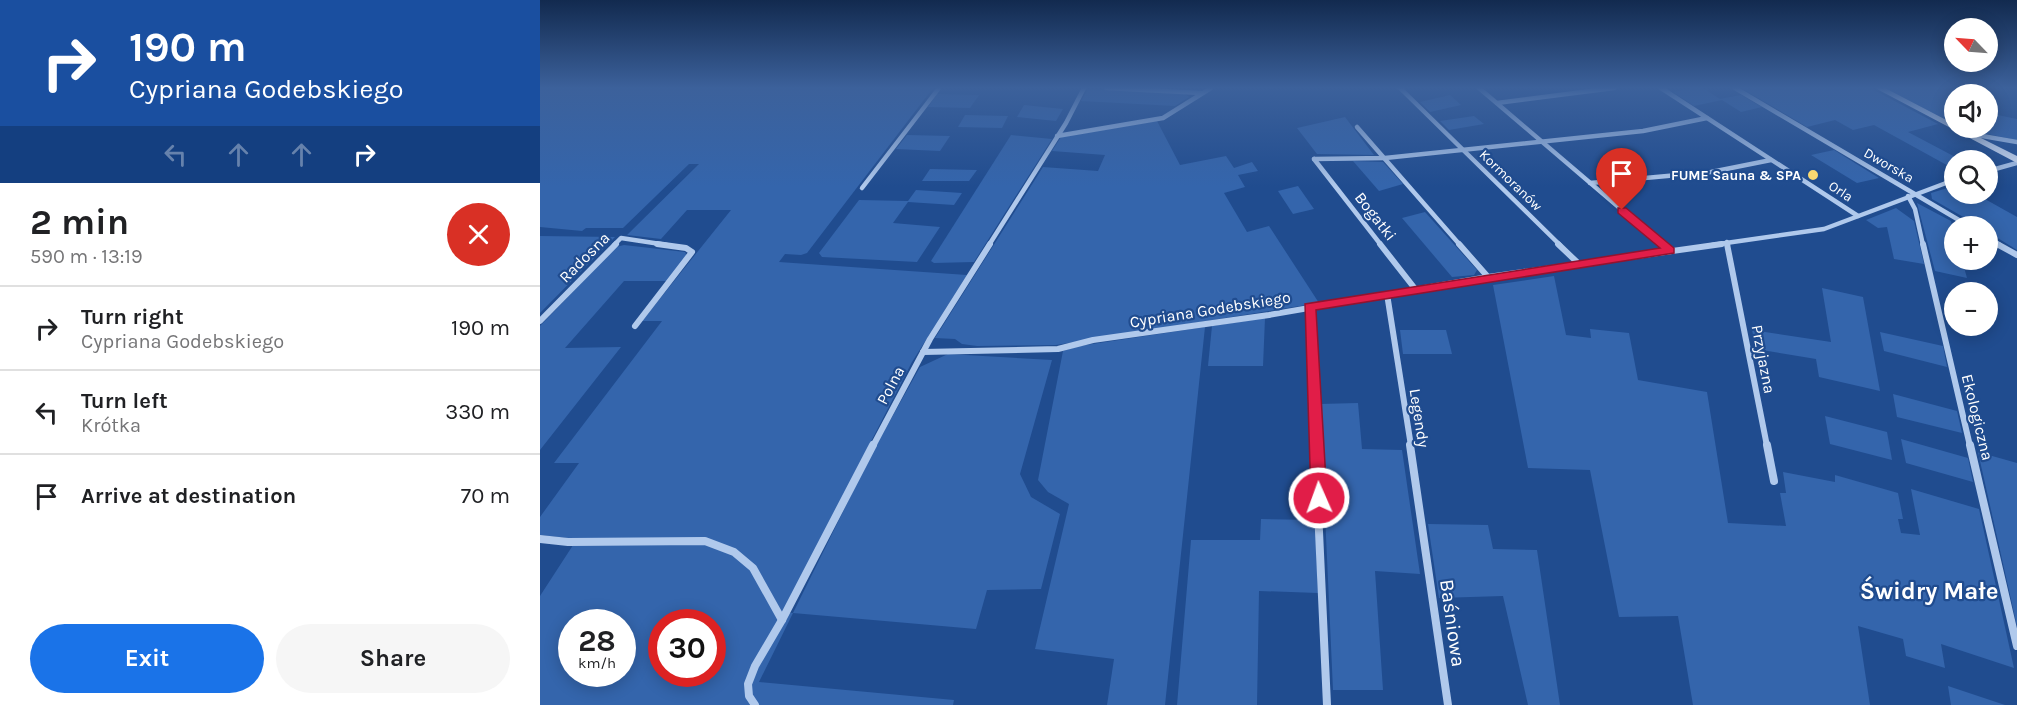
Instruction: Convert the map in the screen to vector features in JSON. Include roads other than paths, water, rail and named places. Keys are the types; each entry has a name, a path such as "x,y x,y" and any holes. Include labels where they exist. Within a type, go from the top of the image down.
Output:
{"main road":[{"path":"1974,138 2017,161"}],"street":[{"path":"862,188 914,121"},
{"name":"Polna","path":"755,705 749,696 748,684 755,666 782,620 923,352 1065,121"},
{"path":"1057,136 1151,121"},
{"name":"Kormoranów","path":"1433,121 1580,264"},
{"path":"1518,121 1670,251"},
{"path":"1385,158 1643,131 1693,121"},
{"name":"Orla","path":"1711,121 1857,216"},
{"name":"Dworska","path":"1789,121 1911,195 1950,216"},
{"path":"1357,127 1488,277"},
{"path":"1994,138 2017,142"},
{"name":"Bogatki","path":"1385,158 1314,159 1416,290"},
{"path":"1590,183 1711,172 1771,160"},
{"path":"1998,168 2017,161"},
{"name":"Cypriana Godebskiego","path":"923,352 1058,348 1093,340 1488,277 1824,229 1849,222 1857,216 1944,183"},
{"name":"Ekologiczna","path":"1911,195 1975,457 2017,646"},
{"name":"Radosna","path":"540,321 621,238 686,248 692,254 635,326"},
{"name":"Przyjazna","path":"1727,243 1774,481"},
{"path":"1998,244 2017,255"},
{"name":"Legendy","path":"1387,294 1426,545"},
{"path":"1309,307 1327,705"},
{"path":"540,539 568,542 705,541 734,552 753,568 782,620"},
{"name":"Baśniowa","path":"1426,545 1448,705"}],"place":[{"name":"FUME Sauna & SPA","path":"1813,175"}],"district":[{"name":"Świdry Małe","path":"1929,591"}]}
